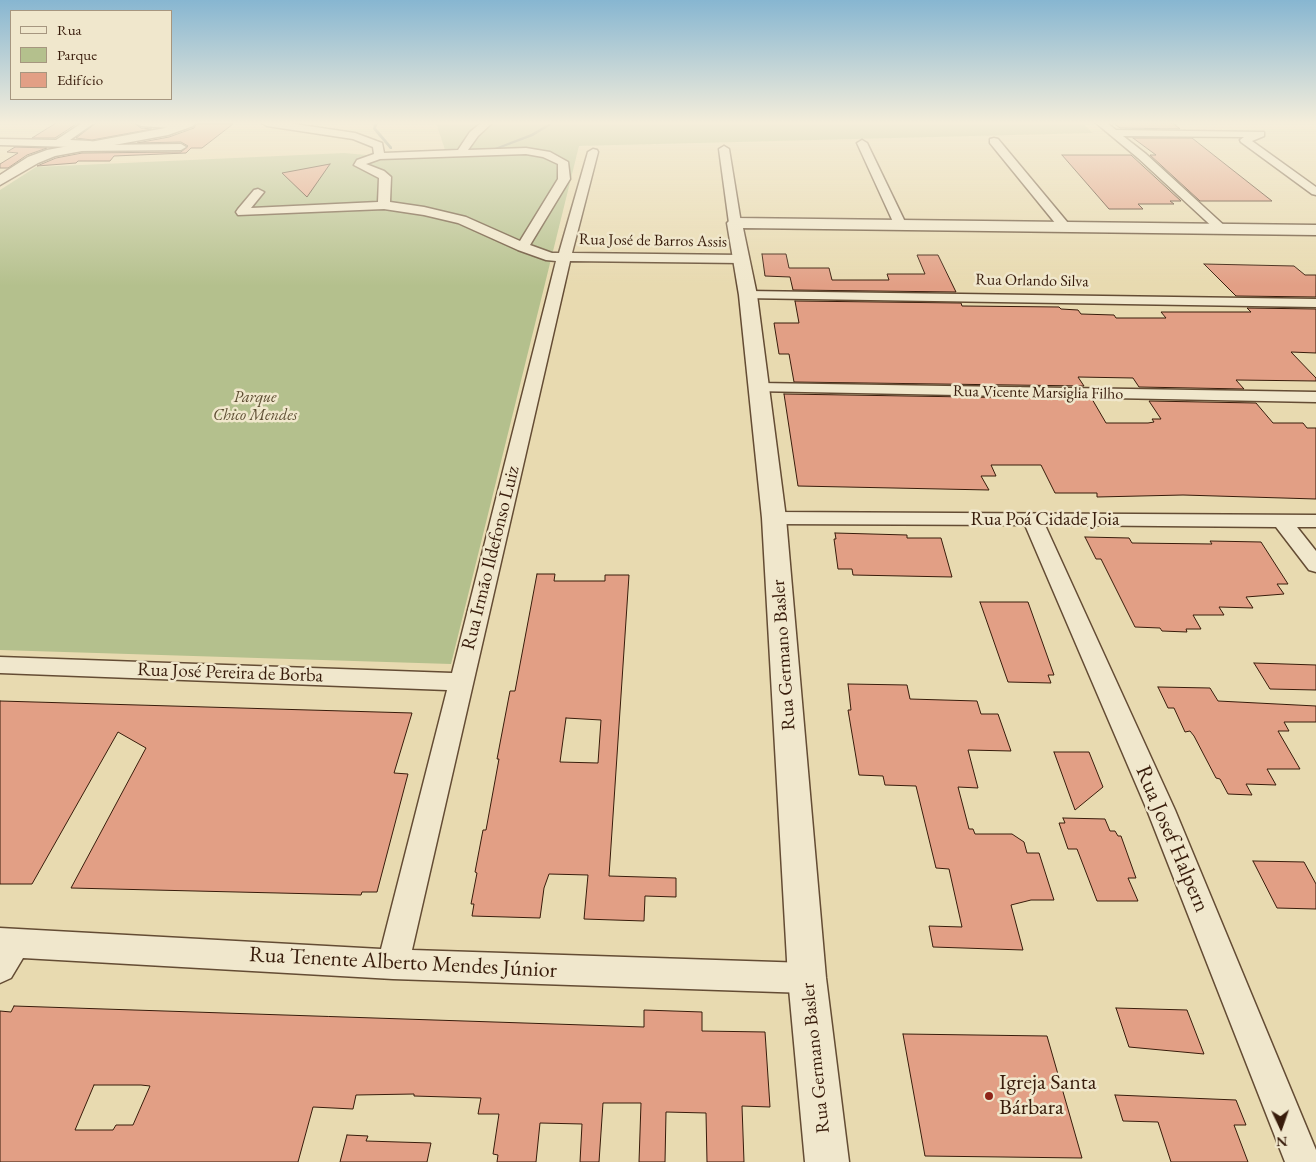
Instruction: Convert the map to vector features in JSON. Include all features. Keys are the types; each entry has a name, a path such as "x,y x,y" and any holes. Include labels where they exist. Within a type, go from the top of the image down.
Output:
{"street":[{"path":"383,177 384,205"},
{"path":"523,247 564,177"},
{"name":"Rua Irmão Ildefonso Luiz","path":"393,964 564,258 586,177"},
{"name":"Rua Germano Basler","path":"728,177 748,295 774,518 806,978 827,1162"},
{"path":"878,177 900,224"},
{"path":"1024,177 1064,226"},
{"path":"1166,177 1222,229"},
{"path":"1296,177 1316,192"},
{"name":"Rua José de Barros Assis","path":"258,192 242,212 384,205 424,211 462,220 523,247 551,257 741,259"},
{"path":"735,223 1316,230"},
{"name":"Rua Orlando Silva","path":"748,295 1316,303"},
{"name":"Rua Vicente Marsiglia Filho","path":"760,388 1316,397"},
{"name":"Rua Poá Cidade Joia","path":"774,518 1316,521"},
{"name":"Rua Josef Halpern","path":"1033,520 1162,810 1303,1162"},
{"path":"1281,520 1316,565"},
{"name":"Rua José Pereira de Borba","path":"0,665 461,682"},
{"name":"Rua Tenente Alberto Mendes Júnior","path":"5,951 806,978"}],"green space":[{"name":"Parque Chico Mendes","path":"20,177 571,177 451,664 0,650 0,190"}],"building":[{"path":"286,177 321,177 307,197"},
{"path":"1081,177 1155,177 1181,201 1170,201 1174,204 1138,204 1143,209 1109,209"},
{"path":"1174,177 1242,177 1272,201 1200,201"},
{"path":"762,254 786,254 789,268 829,268 832,280 889,280 887,274 925,274 917,255 938,255 956,292 793,290 790,277 765,276"},
{"path":"1204,264 1294,266 1305,275 1316,275 1316,297 1236,296"},
{"path":"795,301 961,303 962,306 1059,307 1061,309 1078,310 1081,314 1114,315 1116,318 1166,318 1161,312 1251,312 1247,308 1316,309 1316,353 1291,352 1316,378 1316,381 1236,380 1244,389 1139,387 1133,378 1078,377 1084,386 794,382 789,354 779,354 774,323 799,323"},
{"path":"784,394 1092,399 1106,423 1148,423 1154,422 1152,419 1161,419 1149,401 1256,403 1273,423 1303,423 1307,428 1316,428 1316,499 1183,495 1097,497 1097,493 1055,493 1041,465 991,465 996,476 981,476 989,490 798,486"},
{"path":"835,533 907,535 907,538 941,538 952,577 853,575 852,569 838,569"},
{"path":"1085,537 1129,538 1132,543 1212,544 1210,541 1261,542 1288,584 1277,584 1284,594 1246,597 1253,608 1219,607 1224,615 1193,615 1201,629 1186,629 1187,632 1135,627 1101,559 1096,559"},
{"path":"537,574 555,574 554,581 605,581 605,575 629,575 609,876 676,878 676,897 645,896 644,921 584,919 588,875 549,874 544,888 540,918 472,916 474,904 471,904 477,873 475,872 483,830 486,830 510,691 515,691","holes":["566,718 601,720 598,763 560,762"]},
{"path":"980,602 1028,602 1054,675 1048,675 1051,683 1008,682"},
{"path":"1254,663 1316,665 1316,690 1270,689"},
{"path":"848,684 907,685 910,699 977,701 981,714 998,714 1011,751 968,750 978,788 958,787 969,829 973,829 975,834 1012,834 1024,842 1027,853 1039,853 1054,900 1031,900 1011,905 1023,950 933,947 929,926 962,927 949,869 936,868 916,786 885,785 883,776 859,775 848,710 851,710"},
{"path":"1158,687 1210,688 1218,701 1316,706 1316,722 1284,722 1289,731 1278,731 1300,769 1267,769 1276,785 1246,784 1252,795 1228,794 1220,779 1216,778 1194,736 1190,731 1185,732 1174,708 1168,708"},
{"path":"0,701 412,713 394,773 408,774 377,892 362,892 361,895 71,888 146,748 118,732 32,884 0,884"},
{"path":"1054,752 1089,752 1103,787 1075,810"},
{"path":"1063,818 1105,819 1110,831 1115,831 1118,836 1121,836 1136,878 1128,878 1138,901 1097,901 1077,849 1068,849 1059,823 1065,823"},
{"path":"1253,861 1304,862 1316,884 1316,909 1277,908"},
{"path":"14,1006 644,1027 644,1010 702,1012 702,1031 765,1032 770,1107 742,1106 744,1162 707,1162 706,1113 666,1112 665,1162 639,1162 641,1103 603,1103 599,1162 580,1162 582,1124 540,1123 536,1162 497,1162 498,1155 493,1154 499,1114 478,1114 481,1098 414,1096 414,1094 356,1095 353,1109 313,1107 298,1162 0,1162 0,1011 11,1012","holes":["94,1085 150,1086 133,1125 116,1125 113,1130 75,1130"]},
{"path":"1116,1008 1187,1010 1204,1054 1129,1047"},
{"name":"Igreja Santa Bárbara","path":"903,1034 1047,1036 1082,1158 925,1156"},
{"path":"1115,1095 1236,1100 1246,1125 1234,1125 1248,1162 1171,1162 1158,1122 1123,1121"},
{"path":"347,1135 368,1136 366,1141 431,1143 427,1162 340,1162"}],"place":[{"name":"Igreja Santa Bárbara","path":"989,1096"}]}
